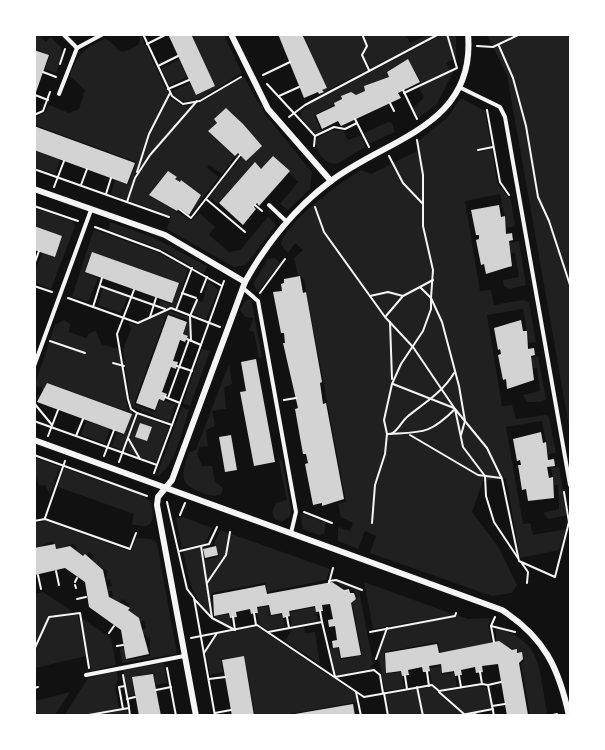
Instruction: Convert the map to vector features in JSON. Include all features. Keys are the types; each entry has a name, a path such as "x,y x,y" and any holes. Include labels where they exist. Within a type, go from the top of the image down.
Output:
{"street":[{"path":"231,34 264,102 280,124 331,181"},
{"path":"196,716 157,500 172,480 244,285 287,222 314,195 331,181 415,133 441,114 459,87 467,60 468,34"},
{"path":"34,189 165,235 228,272 244,285"},
{"path":"34,440 472,598 511,616 535,636 549,656 563,685 569,716"}],"lane":[{"path":"63,34 77,48"},
{"path":"58,94 77,48 104,34"},
{"path":"459,87 500,107 505,117 570,485"},
{"path":"268,205 287,222"},
{"path":"34,366 91,210"},
{"path":"244,285 256,298 276,402 296,509 291,533"},
{"path":"88,674 185,656"}],"path":[{"path":"143,34 169,91 183,104 197,101 248,72"},
{"path":"147,44 167,34"},
{"path":"362,34 367,45 362,55 369,70"},
{"path":"280,124 294,113 369,70 439,34"},
{"path":"447,34 457,68"},
{"path":"455,74 459,46 499,46 520,34"},
{"path":"60,66 64,46"},
{"path":"499,46 513,78 526,126 538,197 549,221 570,285"},
{"path":"158,66 178,56"},
{"path":"290,62 260,76 315,136 315,152"},
{"path":"420,120 418,122 404,92 457,68"},
{"path":"34,116 43,111 56,77 43,72"},
{"path":"127,202 149,134 169,91 189,80"},
{"path":"279,96 298,87"},
{"path":"35,95 48,100"},
{"path":"135,178 162,140 197,101"},
{"path":"390,103 394,111"},
{"path":"480,106 487,110 500,182 513,199"},
{"path":"315,136 334,127 345,129 356,121 369,147"},
{"path":"372,523 375,485 389,434 384,420 392,384 431,309 433,280 431,253 423,226 423,175 415,133"},
{"path":"360,152 377,142"},
{"path":"478,150 493,147"},
{"path":"384,149 403,183 423,204"},
{"path":"178,209 191,218 240,155"},
{"path":"51,195 64,161"},
{"path":"34,169 169,217"},
{"path":"81,185 87,169"},
{"path":"106,194 111,178"},
{"path":"314,195 315,213 324,232 385,317 413,347 455,409 487,448 502,479 519,561 555,577 570,522 563,488"},
{"path":"206,199 245,232"},
{"path":"255,205 263,212"},
{"path":"34,206 160,251 222,286"},
{"path":"34,265 39,251"},
{"path":"256,298 285,259"},
{"path":"176,310 192,268"},
{"path":"146,496 228,272"},
{"path":"201,292 207,277"},
{"path":"93,307 102,279"},
{"path":"385,317 403,296 433,280"},
{"path":"34,286 138,322 167,310"},
{"path":"100,286 167,310 176,310 226,330"},
{"path":"420,287 431,298 442,322 459,386 465,421 461,435"},
{"path":"134,290 117,334 128,399 131,409 137,413 172,425"},
{"path":"370,296 388,292 403,296"},
{"path":"180,403 166,398 189,340 190,316 196,299 182,293"},
{"path":"150,317 156,298"},
{"path":"390,322 392,384"},
{"path":"44,339 85,352"},
{"path":"189,340 201,345"},
{"path":"113,363 124,366"},
{"path":"178,366 192,371"},
{"path":"389,434 442,390 454,373"},
{"path":"392,384 397,384 455,409"},
{"path":"276,402 296,398"},
{"path":"34,403 52,426"},
{"path":"389,434 410,435 438,426 455,409"},
{"path":"455,409 463,447 484,476 486,496 494,522 503,539 525,567 529,577 527,583"},
{"path":"45,444 58,410"},
{"path":"117,470 137,413"},
{"path":"76,436 83,419"},
{"path":"34,421 157,465"},
{"path":"101,464 114,430"},
{"path":"410,435 478,475 502,479"},
{"path":"128,438 141,459"},
{"path":"45,519 68,452"},
{"path":"34,455 157,500 169,502 187,590 212,618 235,630"},
{"path":"296,509 332,523"},
{"path":"34,521 45,519 130,549 136,533"},
{"path":"179,551 209,544 217,527"},
{"path":"206,584 226,555 230,532"},
{"path":"201,546 212,618"},
{"path":"333,568 329,582 336,580 362,590"},
{"path":"56,571 59,585"},
{"path":"38,574 41,589"},
{"path":"75,585 77,578"},
{"path":"78,599 86,597"},
{"path":"194,598 215,714 231,710"},
{"path":"320,611 335,677"},
{"path":"34,650 49,617 80,613 88,674"},
{"path":"370,632 455,616 456,613"},
{"path":"254,614 256,625"},
{"path":"233,617 235,630"},
{"path":"287,617 289,628"},
{"path":"494,642 491,626 495,619"},
{"path":"268,632 329,623"},
{"path":"182,639 256,625 364,697 432,685 464,714"},
{"path":"109,633 114,626"},
{"path":"491,626 517,632"},
{"path":"376,659 387,628"},
{"path":"204,654 217,633"},
{"path":"328,645 333,644"},
{"path":"117,646 123,645"},
{"path":"165,659 176,716"},
{"path":"122,667 130,716"},
{"path":"335,677 374,670 380,675 388,716"},
{"path":"427,672 429,686"},
{"path":"480,672 482,684"},
{"path":"405,676 407,689"},
{"path":"459,676 461,687"},
{"path":"208,679 225,677"},
{"path":"439,691 501,682"},
{"path":"488,685 494,716"},
{"path":"123,709 119,687 125,686"},
{"path":"156,690 171,687"},
{"path":"417,687 423,716"},
{"path":"356,691 361,716"},
{"path":"127,699 135,697"},
{"path":"468,714 505,704"},
{"path":"83,716 129,708"},
{"path":"456,716 464,714 481,716"}],"shaded area":[{"path":"34,35 42,35 40,37 46,42 50,37 61,47 62,55 56,73 45,69 50,55 35,49"},
{"path":"141,35 170,98 183,106 196,105 244,77 265,114 312,172 310,189 288,210 280,204 298,182 273,156 261,169 254,163 217,204 209,197 242,156 247,161 261,146 233,113 225,109 214,119 217,123 208,131 235,156 222,174 209,165 207,168 219,177 190,215 201,195 182,180 180,182 175,179 177,177 168,171 162,180 160,179 150,195 191,221 199,213 215,227 209,235 229,252 240,250 268,217 276,225 246,265 234,267 167,229 171,216 111,194 115,180 128,184 136,162 35,125 34,118 46,112 49,105 69,113 79,109 85,90 70,76 75,63 87,49 105,39 119,50 125,51 139,44"},
{"path":"191,35 224,35 242,73 201,98 185,102 174,96 172,91 190,83 196,95 215,86"},
{"path":"303,35 361,35 366,46 361,55 367,70 324,92 323,90 327,88"},
{"path":"363,35 406,35 410,43 428,35 435,35 371,68 363,55 368,45"},
{"path":"442,35 456,35 456,58 446,63 450,70 418,85 421,82 408,59 386,72 389,77 364,86 364,91 356,95 351,92 341,96 342,98 333,103 334,105 314,115 321,131 315,134 300,117 302,111 313,102"},
{"path":"487,35 570,35 570,432 507,75"},
{"path":"179,60 187,77 169,86 161,68"},
{"path":"454,70 437,104 417,119 413,108 424,98 419,87"},
{"path":"461,98 485,111 491,146 478,148 479,152 492,149 497,183 511,200 515,226 507,228 500,194 465,201 480,291 491,290 494,305 523,300 529,302 536,342 529,343 523,309 487,315 502,406 512,405 516,419 546,415 549,417 556,453 548,454 542,421 506,427 523,524 530,523 533,535 566,529 559,550 520,558 506,478 483,481 472,512 499,548 517,585 512,593 492,596 370,553 376,536 365,531 358,549 338,541 338,527 350,531 353,523 341,517 338,504 346,502 304,279 298,275 294,258 303,250 295,243 288,253 281,245 285,235 303,214 340,184 361,170 371,174 417,151 417,142 448,117"},
{"path":"388,122 392,123 395,132 369,144 364,133"},
{"path":"333,130 343,131 348,140 361,135 365,147 337,164 328,162 319,152 315,139"},
{"path":"36,151 60,160 55,174 35,167"},
{"path":"35,208 72,221 75,226 51,289 35,283 34,274 42,253 55,257 62,236 35,226"},
{"path":"110,222 152,237 207,266 204,274 166,251 109,230"},
{"path":"96,230 159,253 188,269 176,307 166,309 158,306 160,300 172,304 179,283 92,252 84,272 98,278 88,302 72,297 93,232"},
{"path":"519,241 526,285 509,289 504,286 503,280 519,277 515,253 511,253 509,243"},
{"path":"275,258 280,263 258,292 253,284 268,259"},
{"path":"208,281 218,290 206,320 192,313 198,301 203,302"},
{"path":"103,287 128,296 121,313 98,305"},
{"path":"251,299 262,357 259,358 254,332 249,331 253,318 245,317 240,310 245,301"},
{"path":"169,311 190,317 190,337 183,334 188,320 167,313 134,404 155,412 160,399 175,404 170,423 131,406 123,350 131,329 128,322 137,325"},
{"path":"64,320 70,324 69,332 86,338 89,333 96,331 101,344 119,349 122,364 114,361 113,364 122,367 128,410 133,412 134,415 123,450 112,446 117,432 124,434 132,413 47,383 43,392 42,388 35,385 49,342 85,352 50,339 55,325"},
{"path":"202,349 210,351 190,406 183,403"},
{"path":"538,356 546,399 541,402 527,402 523,395 540,391 537,368 533,368 531,358"},
{"path":"229,364 232,384 224,387 226,409 212,411 215,426 206,430 208,446 199,447 197,454 202,466 212,466 215,482 223,488 221,494 212,496 189,486 185,482 183,472 189,452 196,450"},
{"path":"182,407 189,410 177,447 169,465 156,477"},
{"path":"141,415 169,427 156,463 126,451 137,417"},
{"path":"86,421 110,429 105,443 81,435"},
{"path":"35,457 60,467 50,494 45,485 39,486 35,478"},
{"path":"282,460 291,510 290,516 281,522 275,519 272,513 276,503 287,500 279,461"},
{"path":"559,467 567,515 549,519 543,513 559,509 558,485 554,485 551,468"},
{"path":"64,468 141,495 151,502 153,518 151,522 145,526 132,524 134,514 58,487"},
{"path":"300,513 326,523 324,533 319,535 303,529"},
{"path":"183,517 212,528 205,544 182,548 176,518"},
{"path":"46,521 127,550 132,550 136,538 151,539 157,543 177,654 122,663 120,649 125,648 127,660 150,656 150,638 142,633 142,630 146,628 144,621 140,622 126,611 130,604 122,599 119,604 110,598 113,595 112,591 108,591 108,587 112,586 110,579 106,580 108,571 92,562 94,556 89,552 83,557 75,550 77,547 73,544 55,549 53,541 36,548 34,523"},
{"path":"220,530 330,569 326,580 267,592 265,583 211,593 212,615 196,597 183,551 200,548 203,561 219,556 214,544"},
{"path":"336,581 359,591 373,662 370,669 335,676 330,648 338,647 341,660 362,655 352,602 357,599 355,591 349,587 344,588"},
{"path":"364,582 453,614 453,615 373,629"},
{"path":"43,592 73,612 48,616 35,648 35,594"},
{"path":"269,606 269,616 282,614 285,627 268,630 259,624 257,608"},
{"path":"315,607 318,621 292,626 290,612"},
{"path":"75,614 78,616 86,656 35,668 35,653 49,618"},
{"path":"229,614 232,628 219,620 213,616"},
{"path":"457,615 468,619 492,618 488,625 492,643 440,652 438,642 384,652 386,674 401,672 404,688 385,691 378,656 388,630"},
{"path":"81,618 111,638 116,665 91,671"},
{"path":"257,627 355,693 357,702 283,715 255,715 244,656 221,659 223,672 210,675 206,652 217,634"},
{"path":"304,627 305,633 315,632 320,664 285,641 292,629"},
{"path":"496,628 523,640 531,649 540,671 547,712 545,715 530,715 521,663 524,661 522,654 496,642"},
{"path":"164,663 167,683 156,685 153,673 132,677 134,695 128,696 123,670"},
{"path":"440,666 442,675 455,672 457,687 440,690 432,683 429,668"},
{"path":"117,671 118,680 115,686 119,710 127,709 128,715 64,716 88,678"},
{"path":"479,686 487,688 491,709 464,714 441,693"},
{"path":"432,687 462,714 423,715 418,689"},
{"path":"417,689 422,715 388,715 385,695"},
{"path":"70,692 55,715 36,715 35,701"}],"building":[{"path":"168,34 191,34 215,86 196,95"},
{"path":"278,34 302,34 327,88 322,90 324,92 304,98"},
{"path":"34,50 49,55 35,95 34,95"},
{"path":"408,59 420,82 398,93 401,98 341,126 338,121 322,129 316,115 335,106 334,103 342,99 341,96 351,92 356,95 365,91 364,86 389,77 387,72"},
{"path":"226,108 262,146 246,161 238,153 235,156 208,131 217,123 214,119"},
{"path":"34,126 135,163 127,184 34,150"},
{"path":"273,156 290,171 259,206 257,203 254,207 256,209 243,225 219,203 255,162 261,169"},
{"path":"168,171 177,177 175,179 180,182 181,180 201,195 189,215 149,195"},
{"path":"499,205 501,217 505,216 506,234 512,233 513,240 509,241 512,266 486,274 484,264 481,265 476,240 479,239 479,235 476,235 471,210"},
{"path":"34,226 62,236 55,257 34,250"},
{"path":"92,252 179,283 172,303 85,272"},
{"path":"300,276 303,293 306,292 322,382 320,383 323,404 326,403 344,499 322,506 322,503 313,505 305,464 308,463 306,454 303,454 295,409 298,408 283,343 285,343 284,333 281,333 273,292 282,291 281,284 284,283 284,279"},
{"path":"168,315 187,322 183,334 188,336 185,342 180,340 173,361 178,362 176,369 171,367 162,392 167,394 164,401 159,399 155,410 136,403"},
{"path":"521,320 523,331 527,331 528,349 534,348 535,355 531,356 534,380 507,389 506,379 503,380 498,355 501,354 500,349 498,350 494,328"},
{"path":"256,359 275,462 254,466 240,392 246,391 241,362"},
{"path":"47,383 132,414 124,434 37,402"},
{"path":"140,423 152,427 147,441 135,437"},
{"path":"541,432 543,443 546,442 548,460 554,459 555,466 547,467 549,478 553,477 554,498 528,501 526,489 522,490 518,465 521,465 520,460 517,461 513,439"},
{"path":"231,435 237,470 225,472 219,437"},
{"path":"55,544 56,549 70,546 83,556 85,554 103,570 109,597 130,608 128,610 139,618 149,654 126,659 121,630 89,607 85,582 65,568 35,575 34,548"},
{"path":"216,546 218,555 205,558 203,549"},
{"path":"332,582 354,593 356,599 351,603 361,655 341,658 339,647 333,648 332,641 337,640 335,626 329,627 328,620 333,619 330,604 322,605 323,611 316,612 315,606 289,611 290,616 283,618 282,613 271,615 269,605 257,607 258,613 251,614 250,609 236,612 237,617 230,618 229,613 214,616 213,595 265,585 267,594"},
{"path":"499,641 512,650 517,649 517,653 522,652 523,659 519,663 528,715 507,716 498,664 482,666 483,672 476,673 475,667 461,670 462,675 455,676 454,671 442,673 441,664 429,666 430,671 427,672 423,672 422,667 408,670 409,675 402,676 401,671 386,673 385,653 437,644 439,653"},
{"path":"244,656 254,716 232,716 222,660"},
{"path":"153,674 161,716 139,716 132,677"},
{"path":"353,704 355,716 296,716 295,714"}]}
